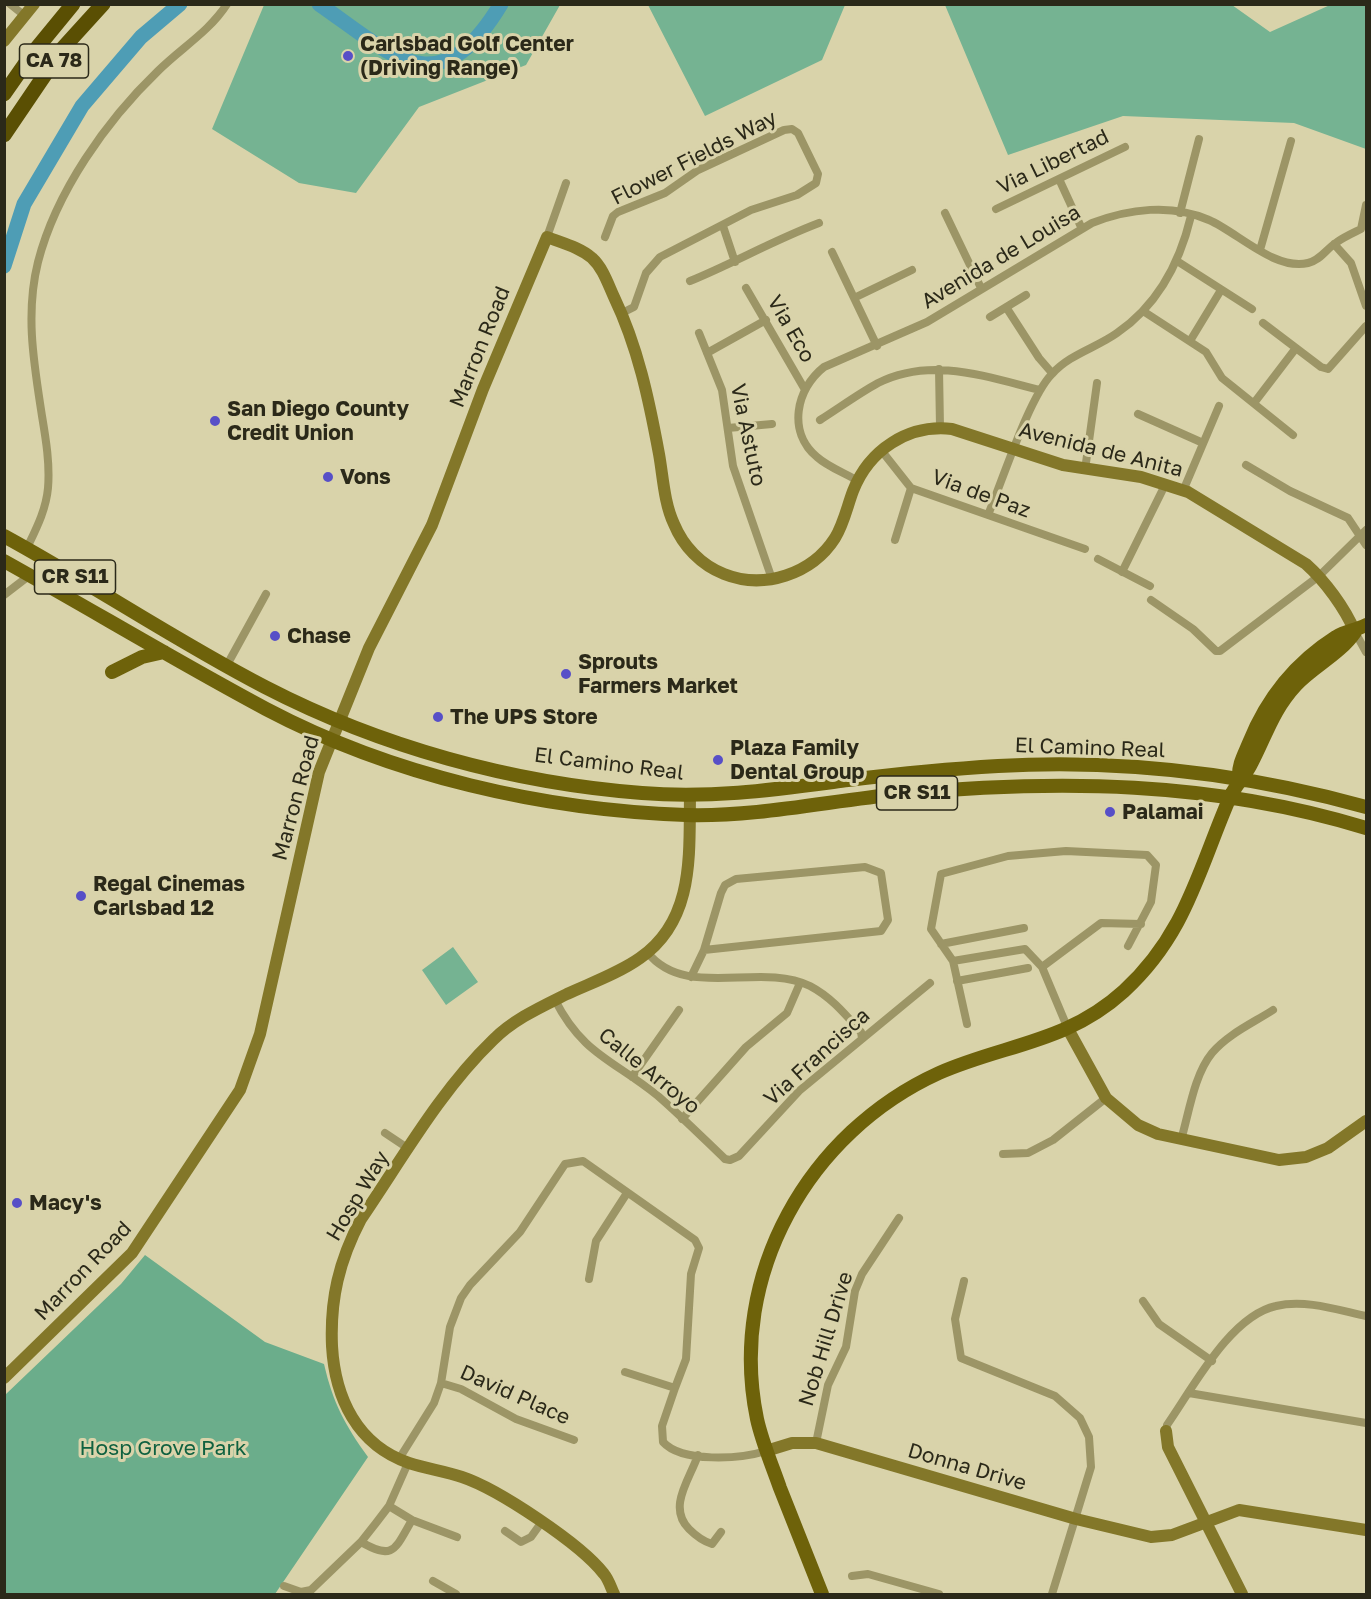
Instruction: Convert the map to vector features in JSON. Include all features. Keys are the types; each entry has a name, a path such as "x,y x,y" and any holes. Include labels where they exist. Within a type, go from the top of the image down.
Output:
{"highway":[{"name":"CA 78","path":"4,94 32,54 73,4"},
{"name":"CA 78","path":"8,129 63,48 103,4"},
{"path":"4,142 8,129"}],"main road":[{"name":"El Camino Real","path":"4,536 266,687 339,721 472,766 596,789 690,796 731,795 847,780 1000,766 1108,766 1239,778 1278,784 1366,807"},
{"name":"El Camino Real","path":"4,561 267,709 332,738 414,769 467,784 594,807 690,815 732,814 850,799 1001,785 1093,784 1230,797 1366,828"},
{"path":"822,1594 766,1451 754,1404 751,1354 753,1324 767,1260 783,1221 806,1183 848,1134 898,1095 950,1069 1068,1029 1122,992 1165,945 1194,891 1239,778 1238,768 1270,699 1312,654 1340,634 1361,628"},
{"path":"112,672 142,657 164,652"}],"street":[{"path":"10,4 25,16"},
{"path":"4,40 34,4"},
{"path":"27,548 44,509 49,471 30,334 33,287 39,260 61,206 81,166 106,129 135,93 209,27 226,4"},
{"name":"Flower Fields Way","path":"605,237 613,216 618,212 665,193 698,170 784,130 792,129 798,133 818,174 816,183 797,195 751,210 660,257 646,273 634,307 622,314"},
{"path":"1180,213 1199,139"},
{"path":"1260,250 1291,141"},
{"name":"Via Libertad","path":"996,209 1125,147"},
{"path":"1059,179 1082,229"},
{"name":"Marron Road","path":"4,1378 132,1253 240,1090 260,1034 319,772 369,648 432,525 483,389 547,237 566,183"},
{"path":"1366,205 1360,229 1334,244 1351,263 1366,306"},
{"name":"Avenida de Louisa","path":"804,388 824,367 877,346 927,322 1082,229 1129,211 1180,213 1206,218 1272,258 1293,264 1307,264 1323,256 1334,244"},
{"path":"945,213 981,288"},
{"path":"988,515 1040,390 1052,373 1075,355 1117,333 1143,311 1161,289 1177,261 1191,216"},
{"path":"690,281 735,262 774,240 819,223"},
{"path":"723,226 735,262"},
{"name":"Avenida de Anita","path":"547,237 571,246 594,261 622,314 644,380 670,512 679,535 696,557 722,574 756,580 772,579 802,569 817,558 835,538 858,481 881,450 913,432 940,427 1085,470 1141,477 1183,491 1306,564 1319,576 1361,628"},
{"path":"832,252 877,346"},
{"path":"1177,261 1251,309"},
{"path":"854,298 912,270"},
{"name":"Via Eco","path":"746,288 804,388"},
{"path":"1190,341 1221,290"},
{"path":"990,317 1026,295"},
{"path":"1006,307 1039,358 1052,373"},
{"path":"1143,311 1206,352 1222,378 1293,435"},
{"path":"707,353 765,320"},
{"path":"1263,323 1321,367 1328,369 1366,326"},
{"name":"Via Astuto","path":"699,333 722,390 733,466 772,579"},
{"path":"1254,403 1296,348"},
{"path":"820,420 880,382 926,369 955,369 1040,390"},
{"path":"939,369 940,427"},
{"path":"1085,470 1097,383"},
{"path":"804,388 798,410 803,438 816,456 858,481"},
{"path":"1183,491 1219,406"},
{"path":"1138,414 1203,443"},
{"path":"728,428 772,424"},
{"name":"Via de Paz","path":"881,450 911,488 1085,549"},
{"path":"1246,465 1290,491 1348,518 1363,533 1366,545"},
{"path":"1122,572 1165,485"},
{"path":"896,540 911,488"},
{"path":"1151,600 1193,629 1215,651 1223,650 1319,576 1363,533"},
{"path":"1098,560 1150,586"},
{"path":"4,595 30,575"},
{"path":"227,665 266,594"},
{"path":"1361,628 1366,652"},
{"name":"Hosp Way","path":"614,1594 598,1567 541,1523 486,1486 404,1461 380,1449 359,1430 344,1406 334,1373 331,1316 336,1278 349,1242 449,1091 494,1039 511,1025 647,952 672,924 685,894 690,796"},
{"path":"967,1024 953,961 931,929 941,874 1008,856 1066,851 1147,855 1156,865 1151,902 1128,946"},
{"path":"691,977 704,950 725,885 736,879 866,867 881,873 888,920 881,931 704,950"},
{"path":"1042,967 1101,923 1141,924"},
{"path":"941,944 1024,928"},
{"path":"953,961 1025,949 1042,967 1068,1029 1106,1098 1138,1125 1182,1140 1279,1160 1306,1157 1328,1148 1366,1121"},
{"path":"647,952 655,963 674,974 691,977 777,978 800,983 836,1003 861,1032 862,1038"},
{"path":"957,981 1028,968"},
{"path":"682,1119 746,1047 787,1013 800,983"},
{"name":"Via Francisca","path":"730,1160 739,1156 799,1091 930,983"},
{"name":"Calle Arroyo","path":"555,1000 566,1023 595,1054 632,1077 725,1159 730,1160"},
{"path":"632,1077 679,1010"},
{"path":"1182,1140 1199,1079 1212,1053 1225,1040 1274,1010"},
{"path":"1003,1154 1028,1153 1053,1140 1106,1098"},
{"path":"385,1133 409,1149"},
{"path":"284,1586 301,1592 311,1590 361,1542 389,1506 404,1461 431,1411 441,1383 450,1327 461,1298 470,1285 520,1232 565,1164 583,1161 695,1240 699,1248 691,1274 686,1359 675,1388 625,1372"},
{"path":"589,1279 596,1240 627,1193"},
{"name":"Nob Hill Drive","path":"816,1443 828,1385 846,1347 855,1291 862,1274 899,1218"},
{"path":"964,1281 955,1319 961,1358 1055,1396 1080,1418 1089,1437 1091,1467 1052,1594"},
{"path":"1143,1301 1158,1324 1212,1361"},
{"path":"1242,1594 1168,1446 1167,1425 1242,1322 1275,1306 1302,1304 1366,1316"},
{"name":"David Place","path":"441,1383 461,1389 516,1419 574,1440"},
{"name":"Donna Drive","path":"675,1388 662,1426 663,1442 671,1450 719,1458 750,1456 792,1443 816,1443 1076,1519 1151,1537 1172,1535 1205,1520 1239,1510 1366,1530"},
{"path":"1189,1393 1366,1422"},
{"path":"698,1455 678,1503 681,1521 703,1542 712,1544 721,1532"},
{"path":"389,1506 412,1520 457,1537"},
{"path":"361,1542 379,1553 390,1552 399,1543 412,1520"},
{"path":"505,1531 521,1542 531,1537 541,1523"},
{"path":"852,1576 868,1574 907,1591 939,1594"},
{"path":"433,1581 456,1594"}],"green space":[{"name":"Carlsbad Golf Center (Driving Range)","path":"264,4 560,5 526,65 419,107 356,193 299,183 212,129"},
{"path":"648,5 845,5 822,60 705,116"},
{"path":"945,5 1232,5 1270,32 1330,5 1366,5 1366,149 1294,123 1123,116 1008,155"},
{"path":"453,947 478,982 446,1005 422,970"},
{"name":"Hosp Grove Park","path":"145,1255 265,1342 324,1364 331,1390 341,1413 368,1457 275,1594 5,1594 5,1395 121,1284"}],"waterway":[{"path":"4,266 24,204 82,106 141,37 180,4"},
{"path":"319,4 370,41 414,63 436,63 457,55 478,36 501,4"}],"place":[{"name":"Carlsbad Golf Center (Driving Range)","path":"348,56"},
{"name":"San Diego County Credit Union","path":"215,421"},
{"name":"Vons","path":"328,477"},
{"name":"Chase","path":"275,636"},
{"name":"Sprouts Farmers Market","path":"566,674"},
{"name":"The UPS Store","path":"438,717"},
{"name":"Plaza Family Dental Group","path":"718,760"},
{"name":"Palamai","path":"1110,812"},
{"name":"Regal Cinemas Carlsbad 12","path":"81,896"},
{"name":"Macy's","path":"17,1203"}]}
